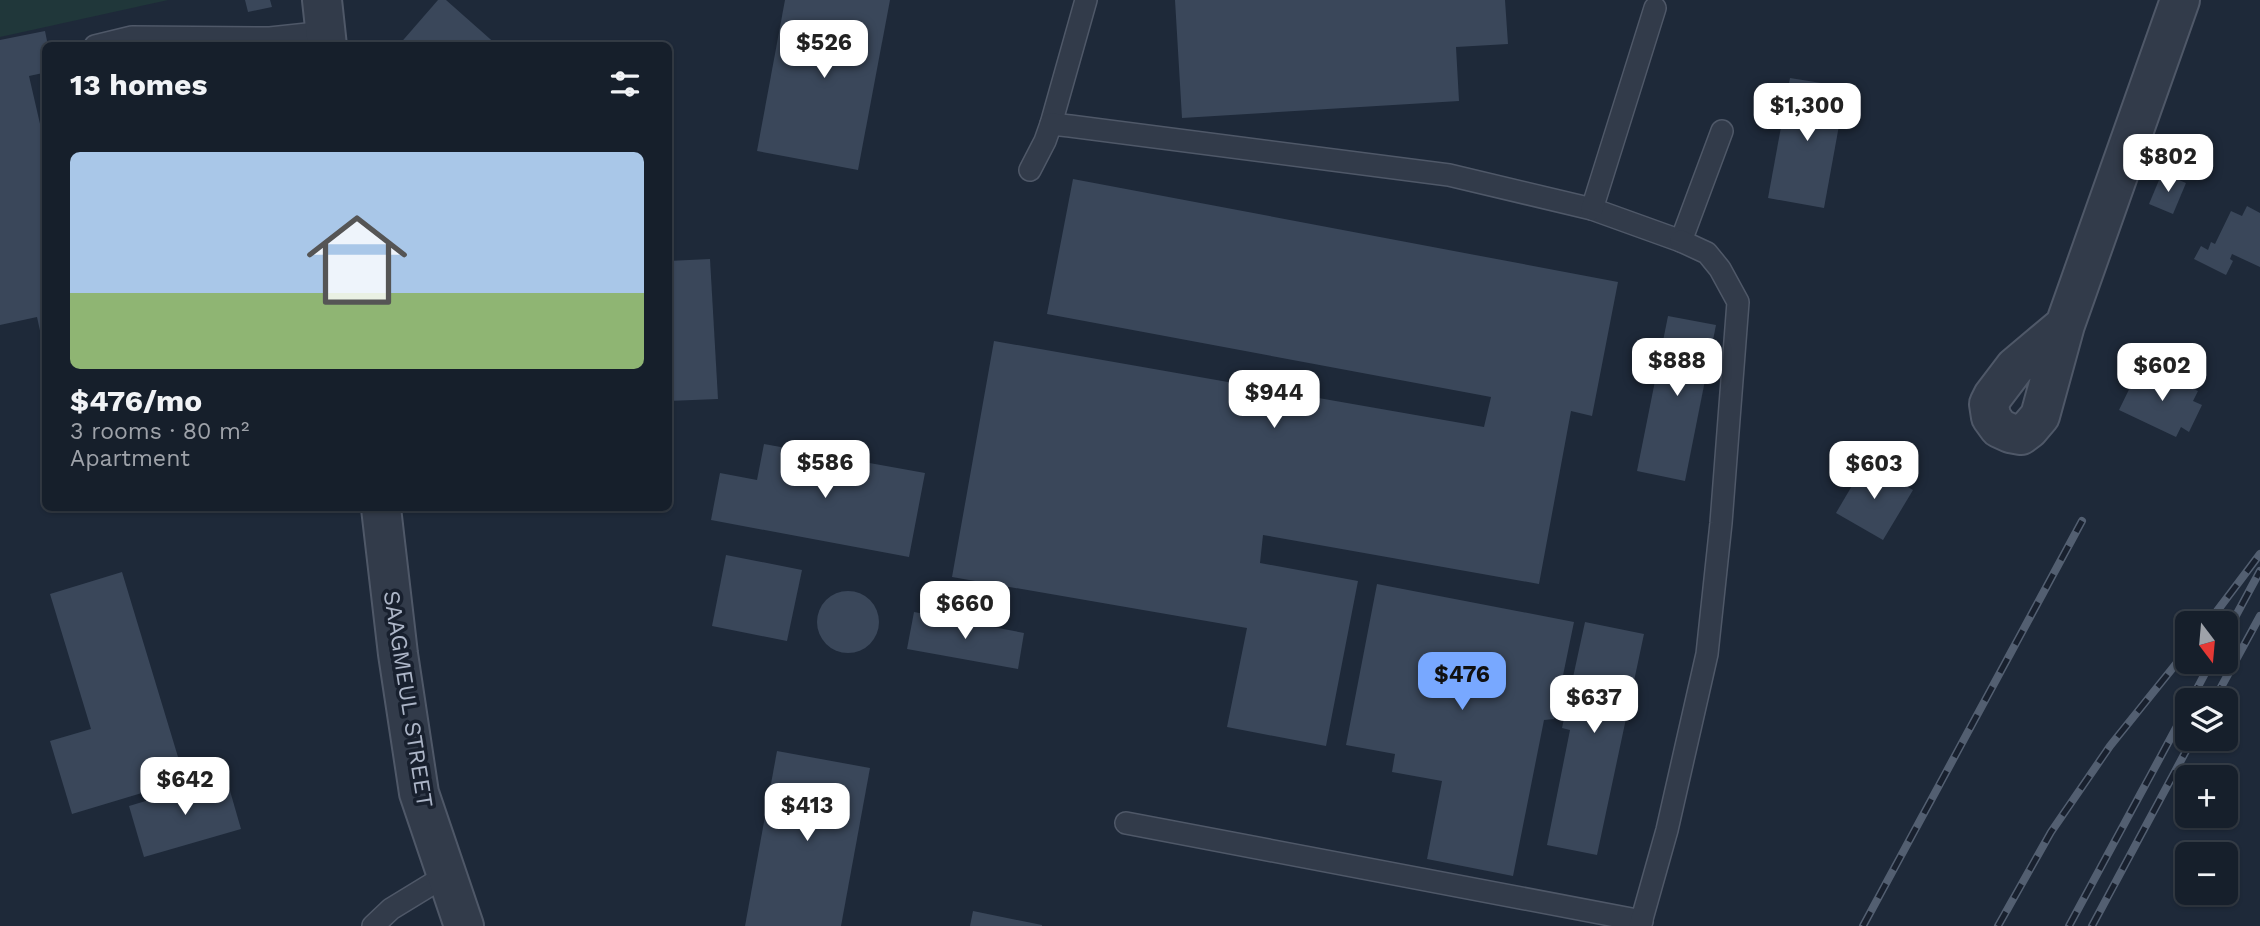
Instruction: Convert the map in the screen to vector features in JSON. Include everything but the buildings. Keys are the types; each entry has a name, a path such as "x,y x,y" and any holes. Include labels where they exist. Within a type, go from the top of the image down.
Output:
{"street":[{"path":"2065,325 2180,0"},
{"name":"SAAGMEUL STREET","path":"381,511 398,653 419,793 464,926"}],"lane":[{"path":"1030,170 1051,124 1086,0"},
{"path":"1592,209 1655,8"},
{"path":"111,42 132,37 270,38 325,26"},
{"path":"1051,124 1449,175 1592,209 1707,253 1720,269 1738,302 1721,523 1707,654 1667,830 1641,924 1126,823"},
{"path":"1681,241 1722,131"},
{"path":"373,926 391,909 445,876"}],"green space":[{"path":"0,0 168,0 0,37"}],"railway":[{"path":"1863,926 2082,521"},
{"path":"2217,611 2260,554"},
{"path":"2238,612 2260,571"},
{"path":"2221,688 2260,616"},
{"path":"1998,926 2051,832 2110,746 2175,665"},
{"path":"2197,688 2205,674"},
{"path":"2069,926 2175,730"},
{"path":"2092,926 2186,751"}]}
